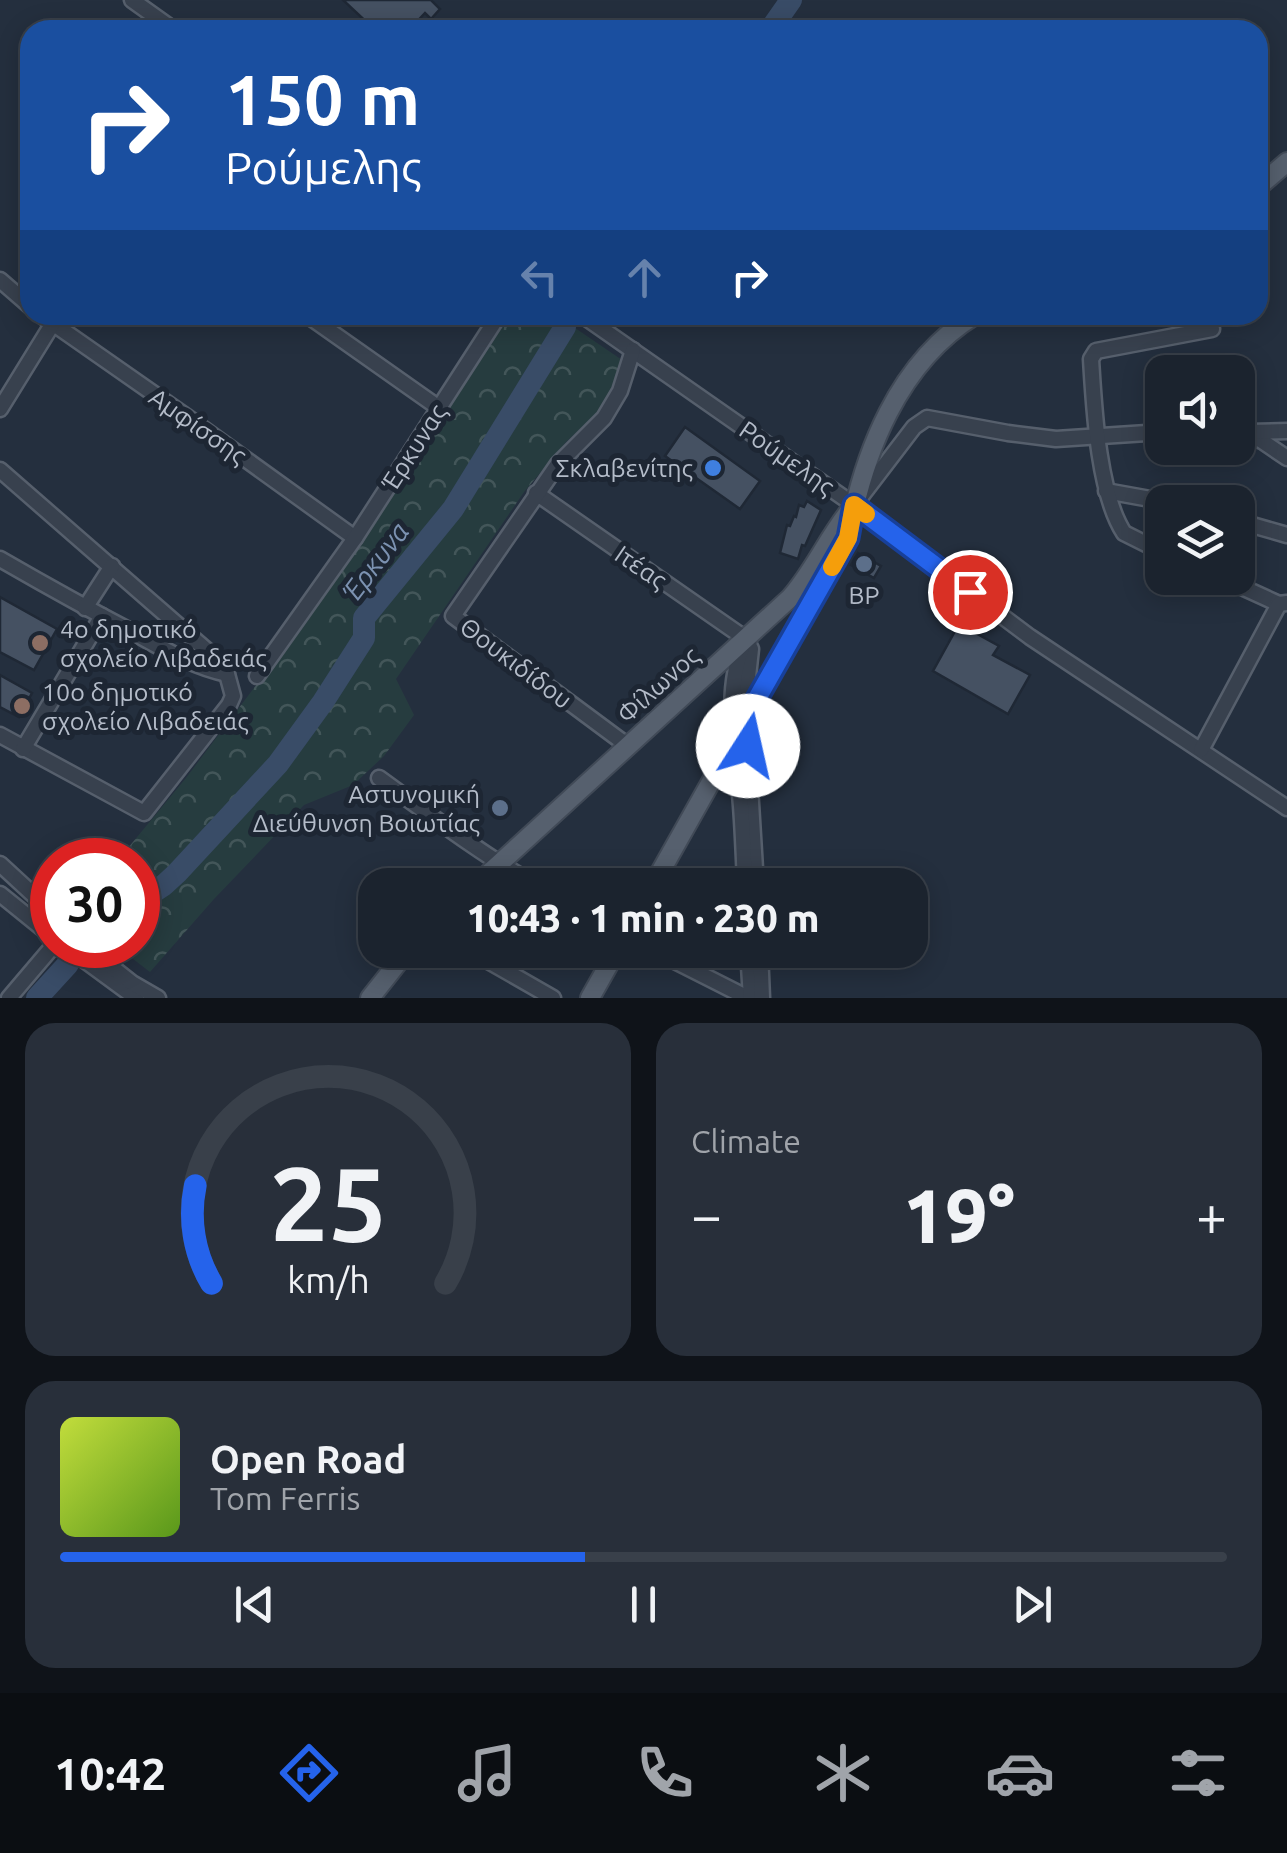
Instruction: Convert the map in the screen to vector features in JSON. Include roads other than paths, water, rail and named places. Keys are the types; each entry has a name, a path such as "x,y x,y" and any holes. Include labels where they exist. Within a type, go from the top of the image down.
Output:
{"main road":[{"path":"1268,178 1287,162"},
{"path":"662,868 848,538 854,505 879,429 894,400 933,351 961,325"},
{"name":"Φίλωνος","path":"494,868 799,588 854,505"},
{"path":"370,998 394,968"},
{"path":"590,998 607,968"}],"street":[{"path":"132,0 160,20"},
{"path":"0,280 20,297"},
{"path":"0,409 46,325"},
{"name":"Αμφίσσης","path":"60,325 355,538"},
{"path":"320,325 439,408"},
{"name":"Έρκυνας","path":"257,676 355,538 493,325"},
{"name":"Ρούμελης","path":"597,325 854,505 1030,638 1287,808"},
{"path":"1145,544 1124,533 1106,491 1091,359 1096,350 1212,328"},
{"path":"536,494 558,464 604,418 620,392 633,350"},
{"path":"854,505 914,427 927,418 1056,439 1145,433"},
{"path":"1255,431 1287,431"},
{"path":"1255,439 1287,458"},
{"path":"0,470 212,654 227,674 234,696 144,813 0,735"},
{"path":"1106,491 1145,498"},
{"name":"Θουκιδίδου","path":"536,494 453,616 628,746"},
{"name":"Ιτέας","path":"536,494 746,638"},
{"path":"1255,526 1287,535"},
{"path":"0,560 184,660 227,674"},
{"path":"85,608 112,566"},
{"path":"1201,750 1283,603 1255,592"},
{"path":"23,749 102,616"},
{"path":"746,638 751,649 746,718 755,868"},
{"path":"744,868 733,690 746,638"},
{"path":"379,778 507,868"},
{"path":"0,864 30,892"},
{"path":"0,894 30,918"},
{"path":"10,998 35,968"},
{"path":"95,968 136,998"},
{"path":"113,968 158,998"},
{"path":"500,968 553,998"},
{"path":"690,968 749,998 748,968"},
{"path":"761,968 762,998"}],"waterway":[{"name":"Έρκυνα","path":"777,20 791,0"},
{"name":"Έρκυνα","path":"160,888 278,764 323,702 364,638 364,618 453,509 565,327"},
{"name":"Έρκυνα","path":"37,998 64,968"}],"place":[{"name":"Σκλαβενίτης","path":"713,468"},
{"name":"BP","path":"864,564"},
{"name":"4ο δημοτικό σχολείο Λιβαδειάς","path":"40,643"},
{"name":"10ο δημοτικό σχολείο Λιβαδειάς","path":"22,706"},
{"name":"Αστυνομική Διεύθυνση Βοιωτίας","path":"500,808"}]}
